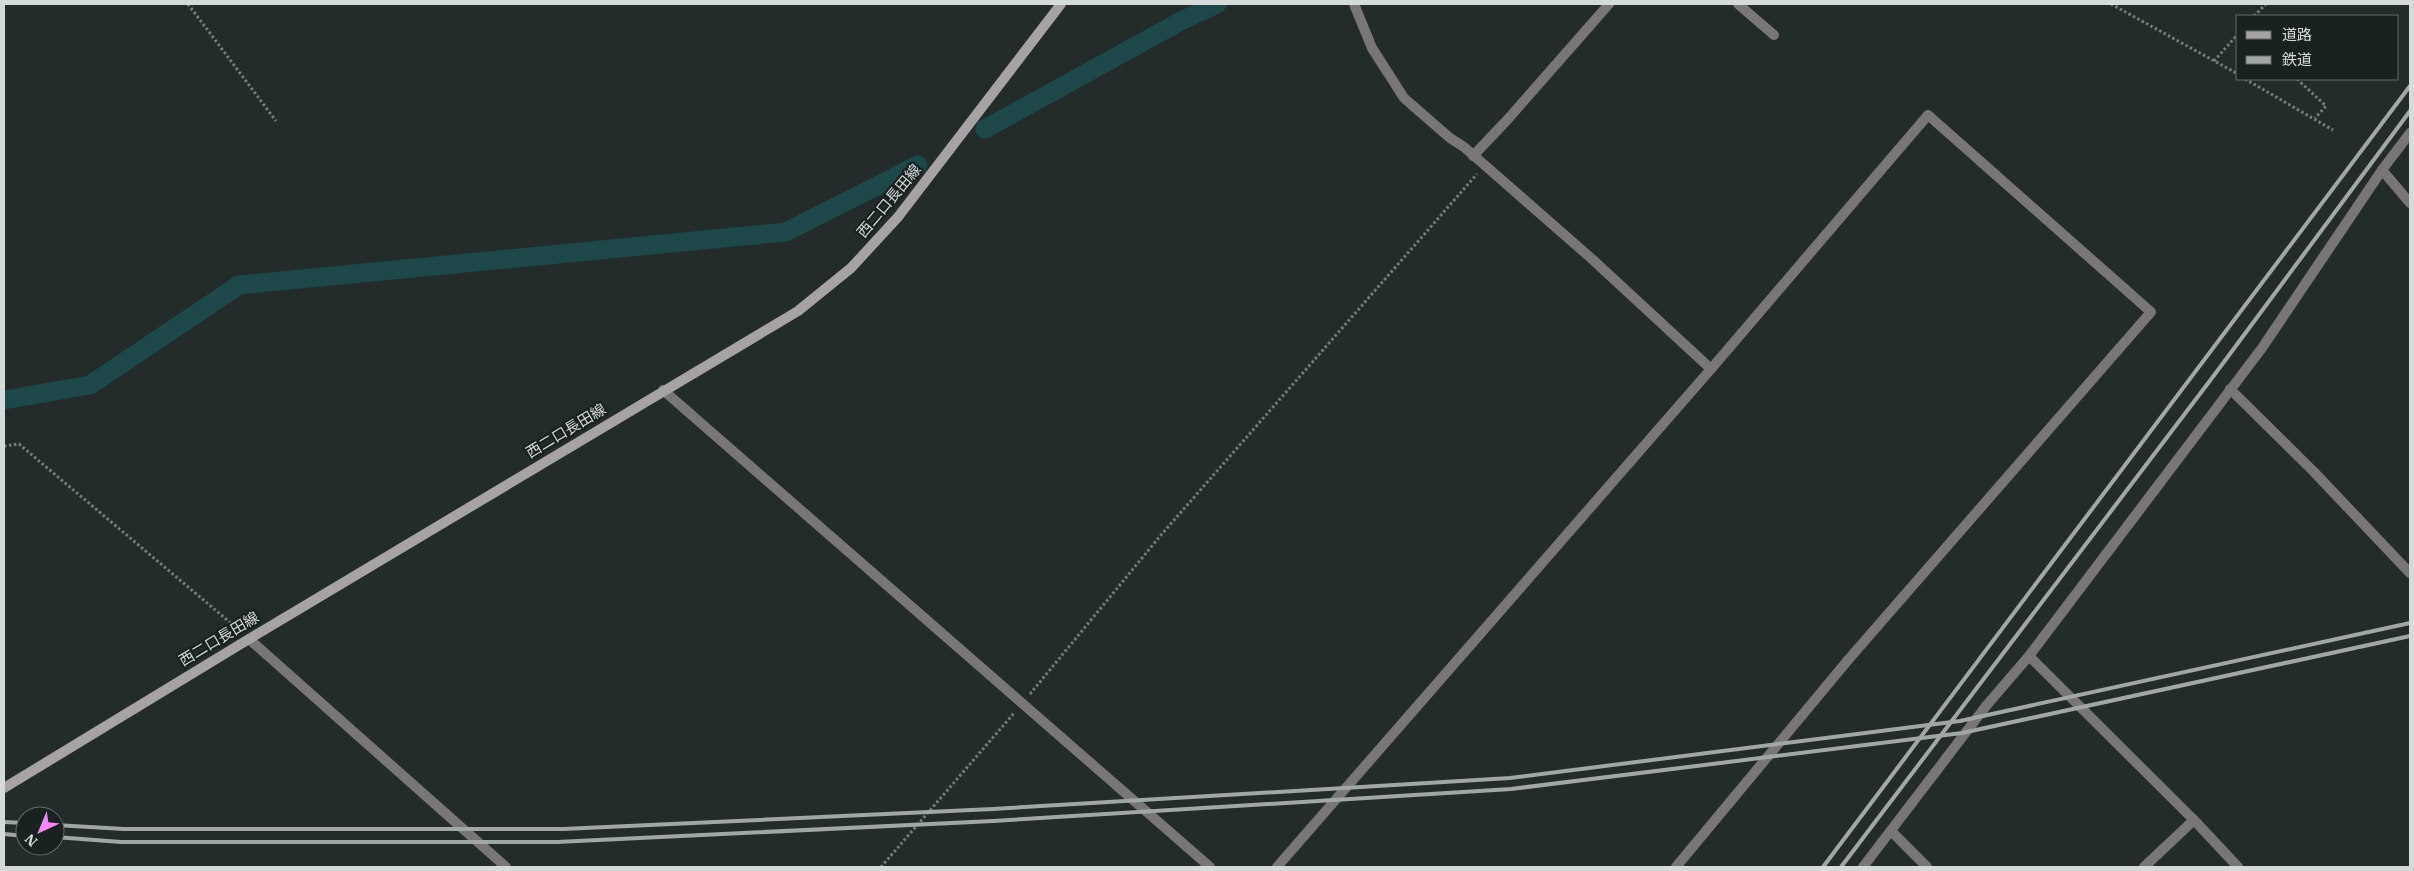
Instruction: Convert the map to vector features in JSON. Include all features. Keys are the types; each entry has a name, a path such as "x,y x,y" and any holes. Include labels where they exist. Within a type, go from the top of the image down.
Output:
{"main road":[{"name":"西二口長田線","path":"4,788 663,390 798,312 851,268 898,217 1061,4"}],"street":[{"path":"1354,4 1372,48 1404,98 1592,259 1711,369"},
{"path":"1473,156 1609,4"},
{"path":"1738,4 1774,35"},
{"path":"1277,867 1711,369 1928,115 2151,312 1848,660 1676,867"},
{"path":"1863,867 1992,698 2029,656 2262,348 2382,170 2410,133"},
{"path":"2382,170 2410,203"},
{"path":"2230,389 2314,472 2410,573"},
{"path":"663,390 1210,867"},
{"path":"249,639 506,867"},
{"path":"2029,656 2194,820 2238,867"},
{"path":"2144,867 2194,820"},
{"path":"1891,831 1927,867"}],"path":[{"path":"188,4 276,121"},
{"path":"2111,4 2236,73"},
{"path":"2255,15 2266,4"},
{"path":"2214,61 2236,36"},
{"path":"2247,80 2333,130"},
{"path":"2297,80 2326,106 2315,118"},
{"path":"881,867 1022,704 1161,535 1484,166"},
{"path":"4,446 18,444 249,639"}],"waterway":[{"path":"985,129 1181,21 1217,4"},
{"path":"4,400 90,385 239,285 786,232 918,165"}],"railway":[{"path":"1823,867 2410,86"},
{"path":"1841,867 2215,374 2410,111"},
{"path":"65,826 124,829 563,829 993,809 1510,778 1960,721 2410,623"},
{"path":"65,838 121,842 557,842 993,821 1511,789 1962,733 2410,636"},
{"path":"4,822 15,823"},
{"path":"4,834 15,835"}]}
